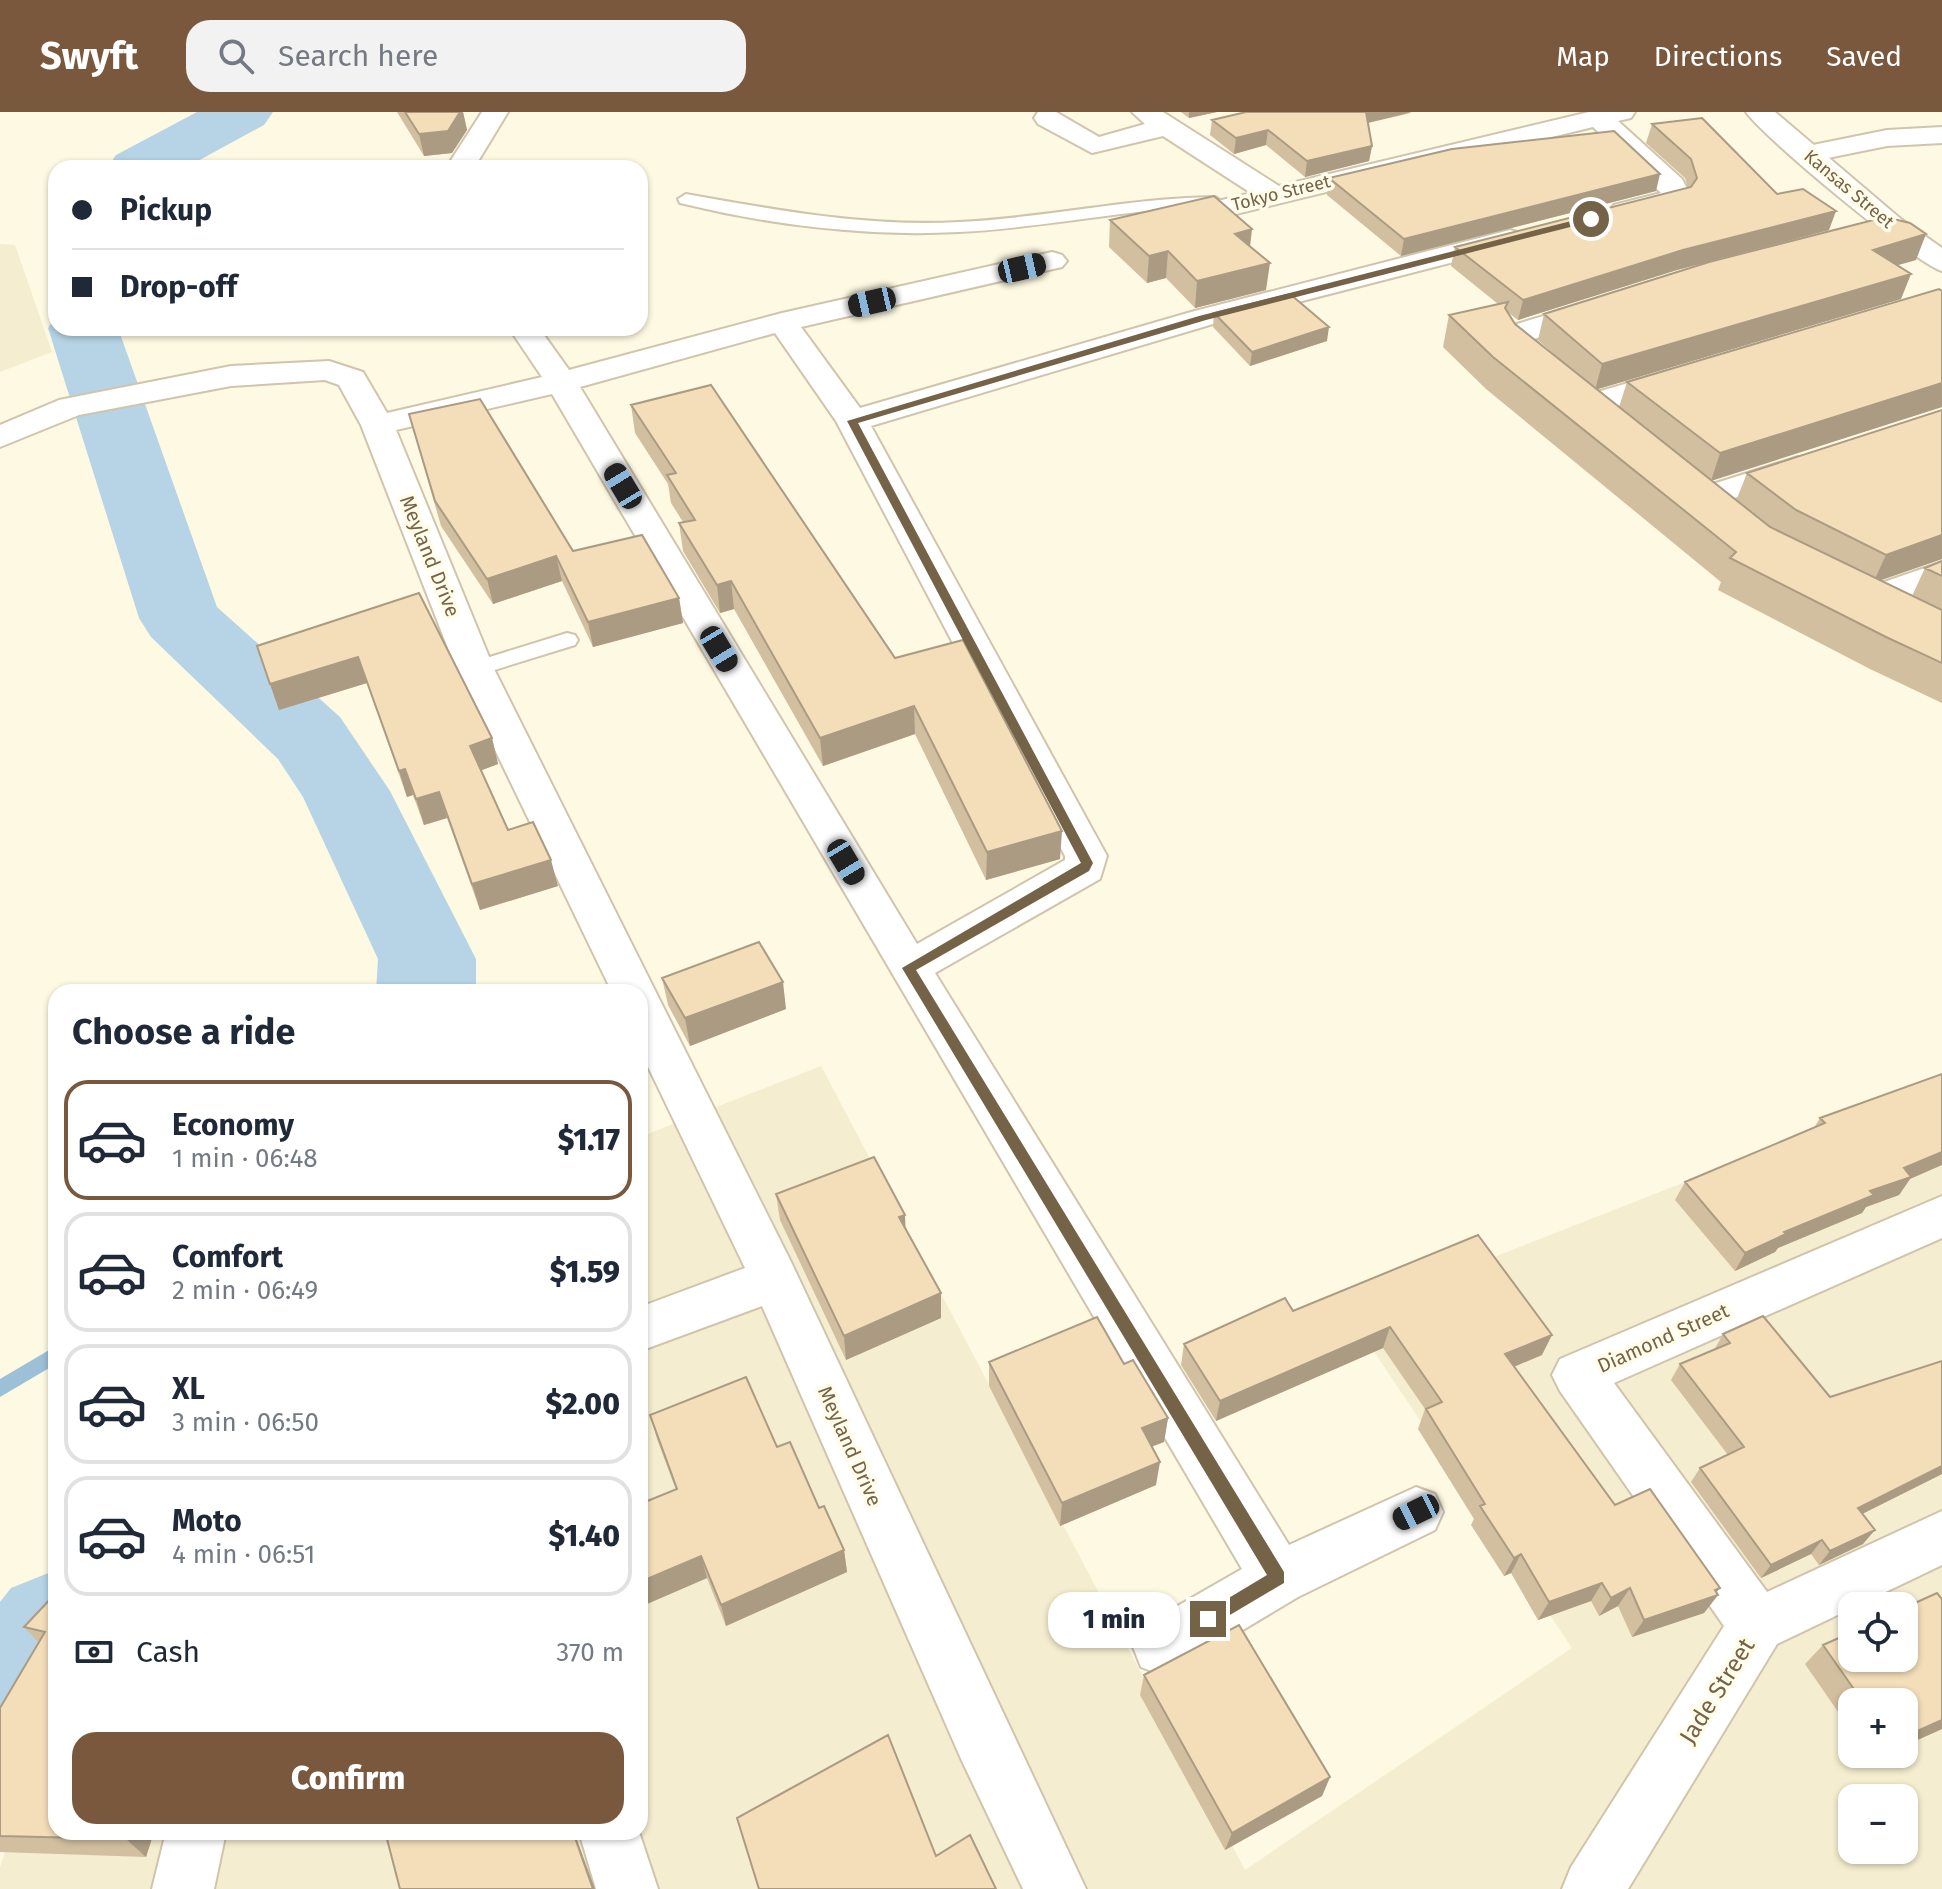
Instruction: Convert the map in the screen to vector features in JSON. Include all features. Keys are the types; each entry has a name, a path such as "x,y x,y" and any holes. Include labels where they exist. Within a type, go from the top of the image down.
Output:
{"street":[{"path":"465,160 495,112"},
{"name":"Kansas Street","path":"1759,112 1892,226 1942,262"},
{"path":"1591,219 1674,198 1676,194 1672,185 1610,115"},
{"name":"Tokyo Street","path":"1174,220 1610,115"},
{"path":"1047,118 1092,145 1099,146 1162,124 1205,126"},
{"path":"1162,124 1273,195"},
{"path":"1808,154 1887,138 1942,135"},
{"path":"1863,233 1892,226"},
{"path":"852,421 1202,318 1532,234"},
{"path":"377,425 561,382 782,322 1052,261"},
{"path":"1619,302 1521,333 1516,338 1520,346 1623,432"},
{"path":"782,322 852,421 1087,863 1085,868 909,968"},
{"path":"529,336 561,382 909,968 1278,1578"},
{"name":"Meyland Drive","path":"0,437 70,407 231,376 329,370 352,379 377,425 475,669 630,984"},
{"path":"1588,405 1706,370"},
{"path":"1738,523 1694,488 1824,458"},
{"path":"1914,621 1858,593 1942,573"},
{"name":"Meyland Drive","path":"648,1020 775,1279 983,1740 1055,1889"},
{"name":"Diamond Street","path":"1757,1625 1578,1375 1942,1216"},
{"path":"648,1326 775,1279"},
{"path":"1161,1647 1278,1578 1416,1512"},
{"name":"Jade Street","path":"1593,1889 1757,1625 1942,1537"},
{"path":"183,1889 194,1840"},
{"path":"612,1840 627,1889"}],"lane":[{"path":"686,199 815,222 903,228 960,227 1208,202 1243,202"},
{"path":"475,669 567,640"}],"shaded area":[{"path":"0,244 15,245 52,352 0,372"},
{"path":"821,1066 1245,1870 1572,1648 1349,1314 1942,1081 1942,1889 0,1889 0,1868 48,1713 48,1840 648,1840 648,1134"}],"building":[{"path":"405,112 460,112 448,131 419,134"},
{"path":"1246,112 1366,112 1372,146 1307,161 1268,130 1236,138 1212,120"},
{"path":"1702,118 1777,194 1803,189 1836,211 1683,250 1523,300 1455,247 1691,187 1697,178 1691,159 1652,124"},
{"path":"1614,131 1660,174 1404,239 1329,178 1452,149"},
{"path":"1214,196 1252,229 1235,234 1270,263 1197,281 1168,251 1149,256 1110,220"},
{"path":"1885,217 1910,223 1926,234 1873,250 1911,274 1602,364 1544,314 1709,262"},
{"path":"1939,289 1942,291 1942,383 1720,453 1627,382"},
{"path":"1290,294 1329,327 1252,352 1214,313"},
{"path":"1508,302 1505,308 1515,324 1770,527 1942,610 1942,663 1730,558 1736,552 1493,357 1449,315"},
{"path":"711,385 895,658 963,640 1062,831 987,852 914,706 820,738 731,581 717,585 679,523 695,520 667,475 676,473 631,405"},
{"path":"480,399 573,551 642,535 679,598 588,622 556,556 487,579 435,501 409,414"},
{"path":"1942,410 1942,535 1886,555 1796,510 1747,473"},
{"path":"1942,561 1942,576 1925,568"},
{"path":"419,593 492,738 470,746 508,830 533,822 551,860 472,884 439,792 416,799 405,769 399,771 358,657 270,684 257,646"},
{"path":"759,942 783,982 685,1018 662,978"},
{"path":"1942,1074 1942,1152 1904,1168 1911,1177 1870,1191 1874,1195 1784,1232 1786,1234 1745,1253 1685,1182 1825,1123 1820,1118"},
{"path":"874,1157 905,1215 899,1217 941,1293 844,1336 776,1194"},
{"path":"1478,1235 1552,1335 1505,1354 1615,1505 1650,1489 1720,1588 1715,1590 1718,1595 1644,1620 1630,1588 1611,1598 1602,1583 1549,1602 1521,1554 1514,1558 1480,1506 1485,1504 1426,1409 1442,1402 1390,1327 1220,1401 1184,1344 1285,1298 1293,1311"},
{"path":"1763,1316 1830,1397 1942,1361 1942,1466 1858,1508 1875,1530 1830,1551 1822,1540 1771,1565 1700,1468 1744,1447 1680,1364 1730,1343 1723,1334"},
{"path":"1097,1317 1124,1364 1133,1360 1168,1418 1142,1428 1160,1462 1062,1503 989,1362"},
{"path":"746,1377 777,1447 790,1442 819,1508 824,1506 844,1550 721,1605 701,1556 648,1579 648,1501 677,1489 650,1415"},
{"path":"1937,1593 1942,1599 1942,1720 1918,1731 1918,1688 1853,1688 1842,1672 1918,1672 1918,1602"},
{"path":"48,1602 48,1837 0,1836 0,1708 45,1632 24,1627"},
{"path":"1239,1625 1330,1777 1232,1833 1144,1675"},
{"path":"1838,1638 1838,1666 1823,1645"},
{"path":"888,1735 936,1856 970,1835 996,1889 759,1889 737,1818"},
{"path":"387,1840 576,1840 593,1889 400,1889"}],"waterway":[{"path":"153,160 243,112"},
{"path":"86,336 180,618 309,738 345,791 427,959 426,984"},
{"path":"0,1389 48,1359"},
{"path":"0,1705 48,1643"}],"route":[{"path":"1208,1619 1278,1578 909,968 1085,868 1087,863 1086,856 852,421 1202,318 1591,219"}]}
